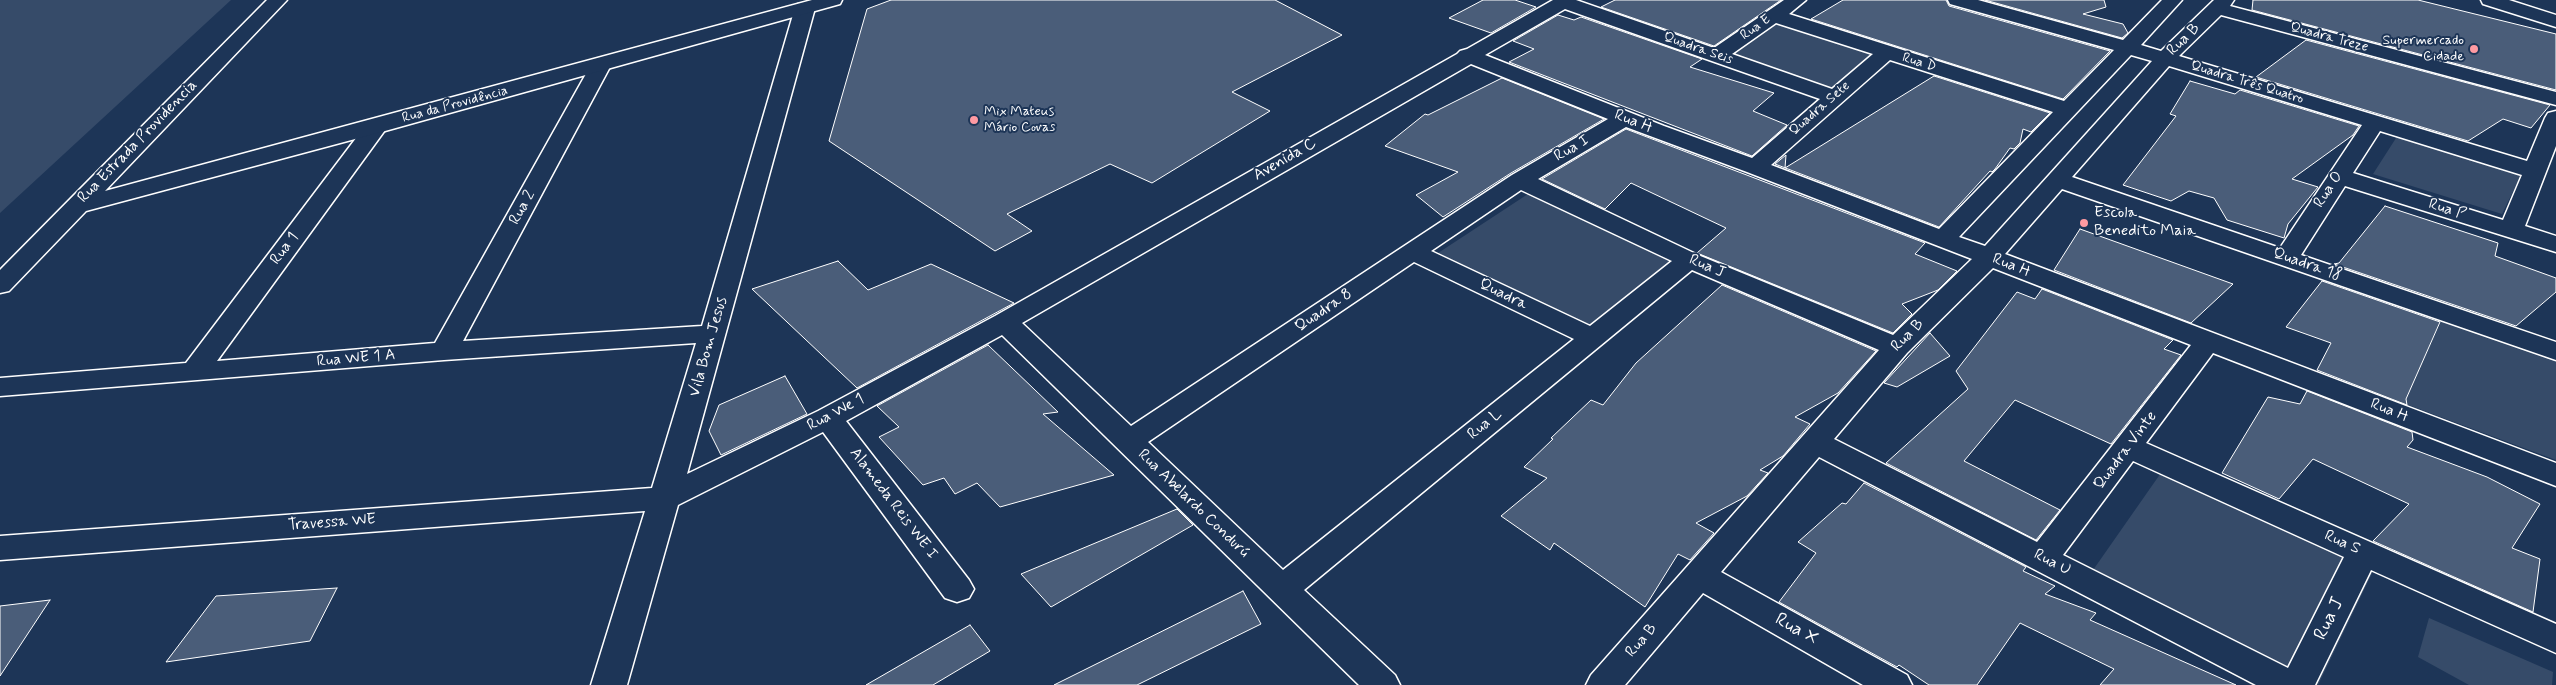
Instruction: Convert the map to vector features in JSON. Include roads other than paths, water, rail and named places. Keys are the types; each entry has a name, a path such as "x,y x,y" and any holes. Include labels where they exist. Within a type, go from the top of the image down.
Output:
{"street":[{"name":"Rua Estrada Providencia","path":"0,285 278,0"},
{"name":"Rua da Providência","path":"76,206 377,126 833,0"},
{"name":"Rua E","path":"1716,56 1797,0"},
{"name":"Quadra Três Quatro","path":"1957,0 2165,58 2534,170"},
{"name":"Rua B","path":"1943,239 2066,109 2128,49 2173,0"},
{"path":"2490,0 2556,20"},
{"path":"2534,0 2556,7"},
{"name":"Avenida C","path":"1005,322 1467,55 1565,1"},
{"name":"Quadra Seis","path":"1565,1 1834,97"},
{"name":"Rua B","path":"1604,685 1897,346 1989,258 2165,58 2222,4"},
{"name":"Quadra Treze","path":"2222,4 2556,99"},
{"name":"Vila Bom Jesus","path":"609,685 713,334 805,8"},
{"name":"Rua D","path":"1774,16 2066,109"},
{"name":"Quadra Sete","path":"1755,166 1886,53"},
{"name":"Rua H","path":"1467,55 1624,119 1755,166 1989,258 2556,475"},
{"name":"Rua 2","path":"444,351 601,65"},
{"path":"2511,230 2556,118"},
{"name":"Rua I","path":"1520,180 1624,119"},
{"name":"Rua O","path":"2286,258 2374,123"},
{"name":"Rua 1","path":"194,372 377,126"},
{"name":"Rua P","path":"2338,176 2556,244"},
{"name":"Quadra 8","path":"1128,442 1520,180"},
{"name":"Rua J","path":"1520,180 1689,260 1897,346"},
{"name":"Quadra 18","path":"2058,180 2556,351"},
{"name":"Quadra","path":"1413,252 1593,338"},
{"name":"Rua L","path":"1281,590 1689,260"},
{"name":"Rua We 1","path":"665,498 828,418 1005,322"},
{"name":"Rua Abelardo Condurú","path":"1005,322 1281,590 1382,685"},
{"name":"Rua WE 1 A","path":"0,387 444,351 713,334"},
{"name":"Quadra Vinte","path":"2044,558 2207,342"},
{"name":"Alameda Reis WE I","path":"828,418 958,589"},
{"name":"Rua U","path":"1815,442 2288,685"},
{"name":"Rua S","path":"2129,447 2556,639"},
{"name":"Travessa WE","path":"0,548 665,498"},
{"name":"Rua J","path":"2297,685 2363,552"},
{"name":"Rua X","path":"1699,575 1894,685"}],"place":[{"name":"Supermercado Cidade","path":"2474,49"},
{"name":"Mix Mateus Mário Covas","path":"974,120"},
{"name":"Escola Benedito Maia","path":"2084,223"}]}
